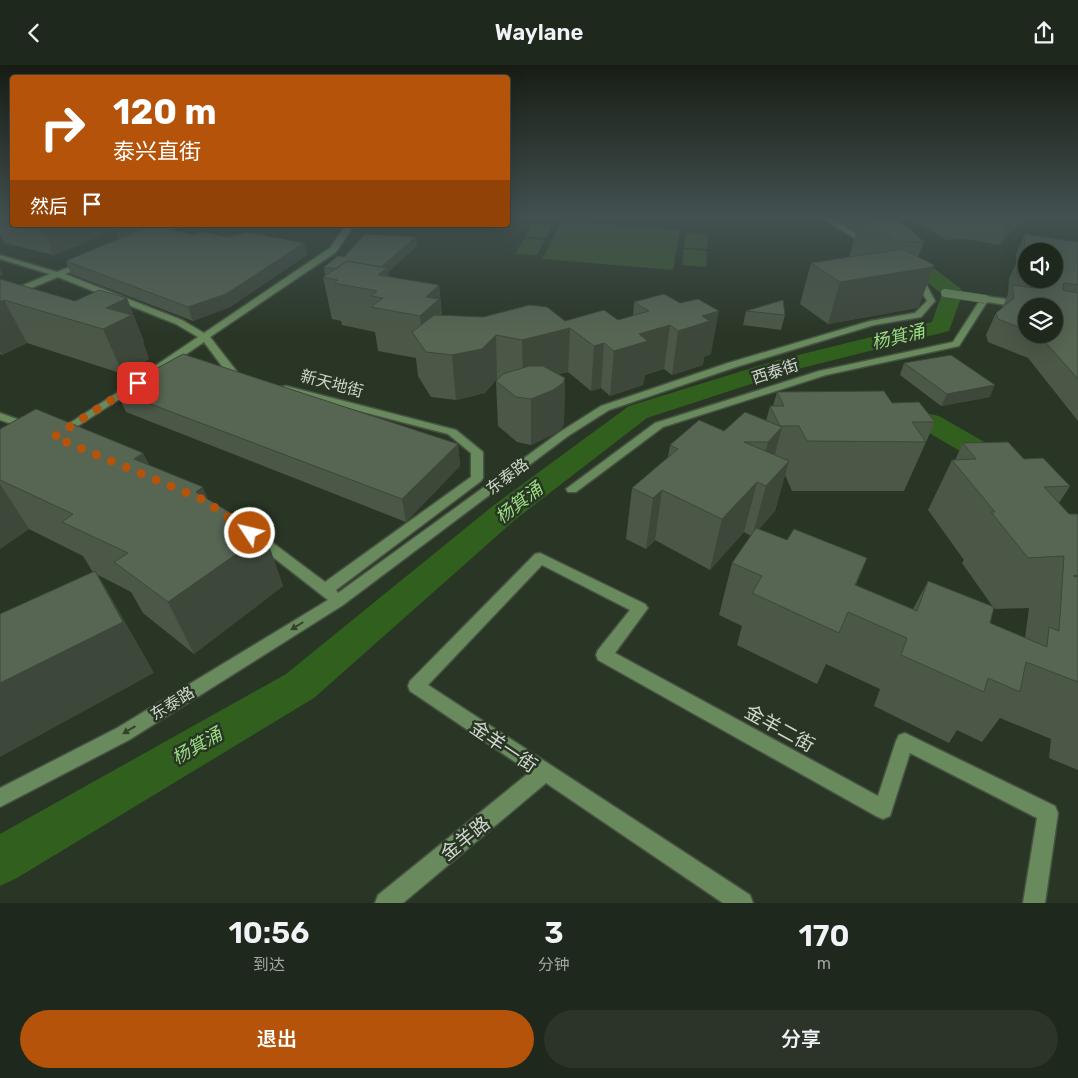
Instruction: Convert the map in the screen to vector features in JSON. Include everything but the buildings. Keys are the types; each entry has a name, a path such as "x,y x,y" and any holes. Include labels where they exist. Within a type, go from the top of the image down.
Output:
{"street":[{"path":"0,257 57,274 178,322 206,338 234,375 253,380"},
{"path":"50,439 206,338 323,257"},
{"path":"0,298 94,259"},
{"path":"904,268 925,290 1018,304"},
{"name":"东泰路","path":"0,798 123,734 338,601 564,434 605,408 732,365 873,323 918,315 931,301 925,290"},
{"name":"西泰街","path":"572,489 659,425 823,373 956,345 985,299"},
{"name":"新天地街","path":"272,385 452,432 477,452 477,478 364,563 326,589"},
{"path":"0,416 50,439 72,444"},
{"path":"243,528 326,589 338,601"},
{"name":"金羊一街","path":"540,558 416,686 742,903"},
{"name":"金羊二街","path":"540,558 640,608 604,655 884,809 905,741 1048,813 1034,903"},
{"name":"金羊路","path":"386,903 544,773"}],"green space":[{"path":"543,257 675,257 673,270 542,259"},
{"path":"683,257 707,257 706,267 682,265"}],"waterway":[{"name":"杨箕涌","path":"0,861 300,686 505,512 638,412 786,365 941,326 953,292 908,257"},
{"path":"930,422 990,457 999,467"}],"route":[{"path":"138,383 54,437 204,500 250,533"}]}
